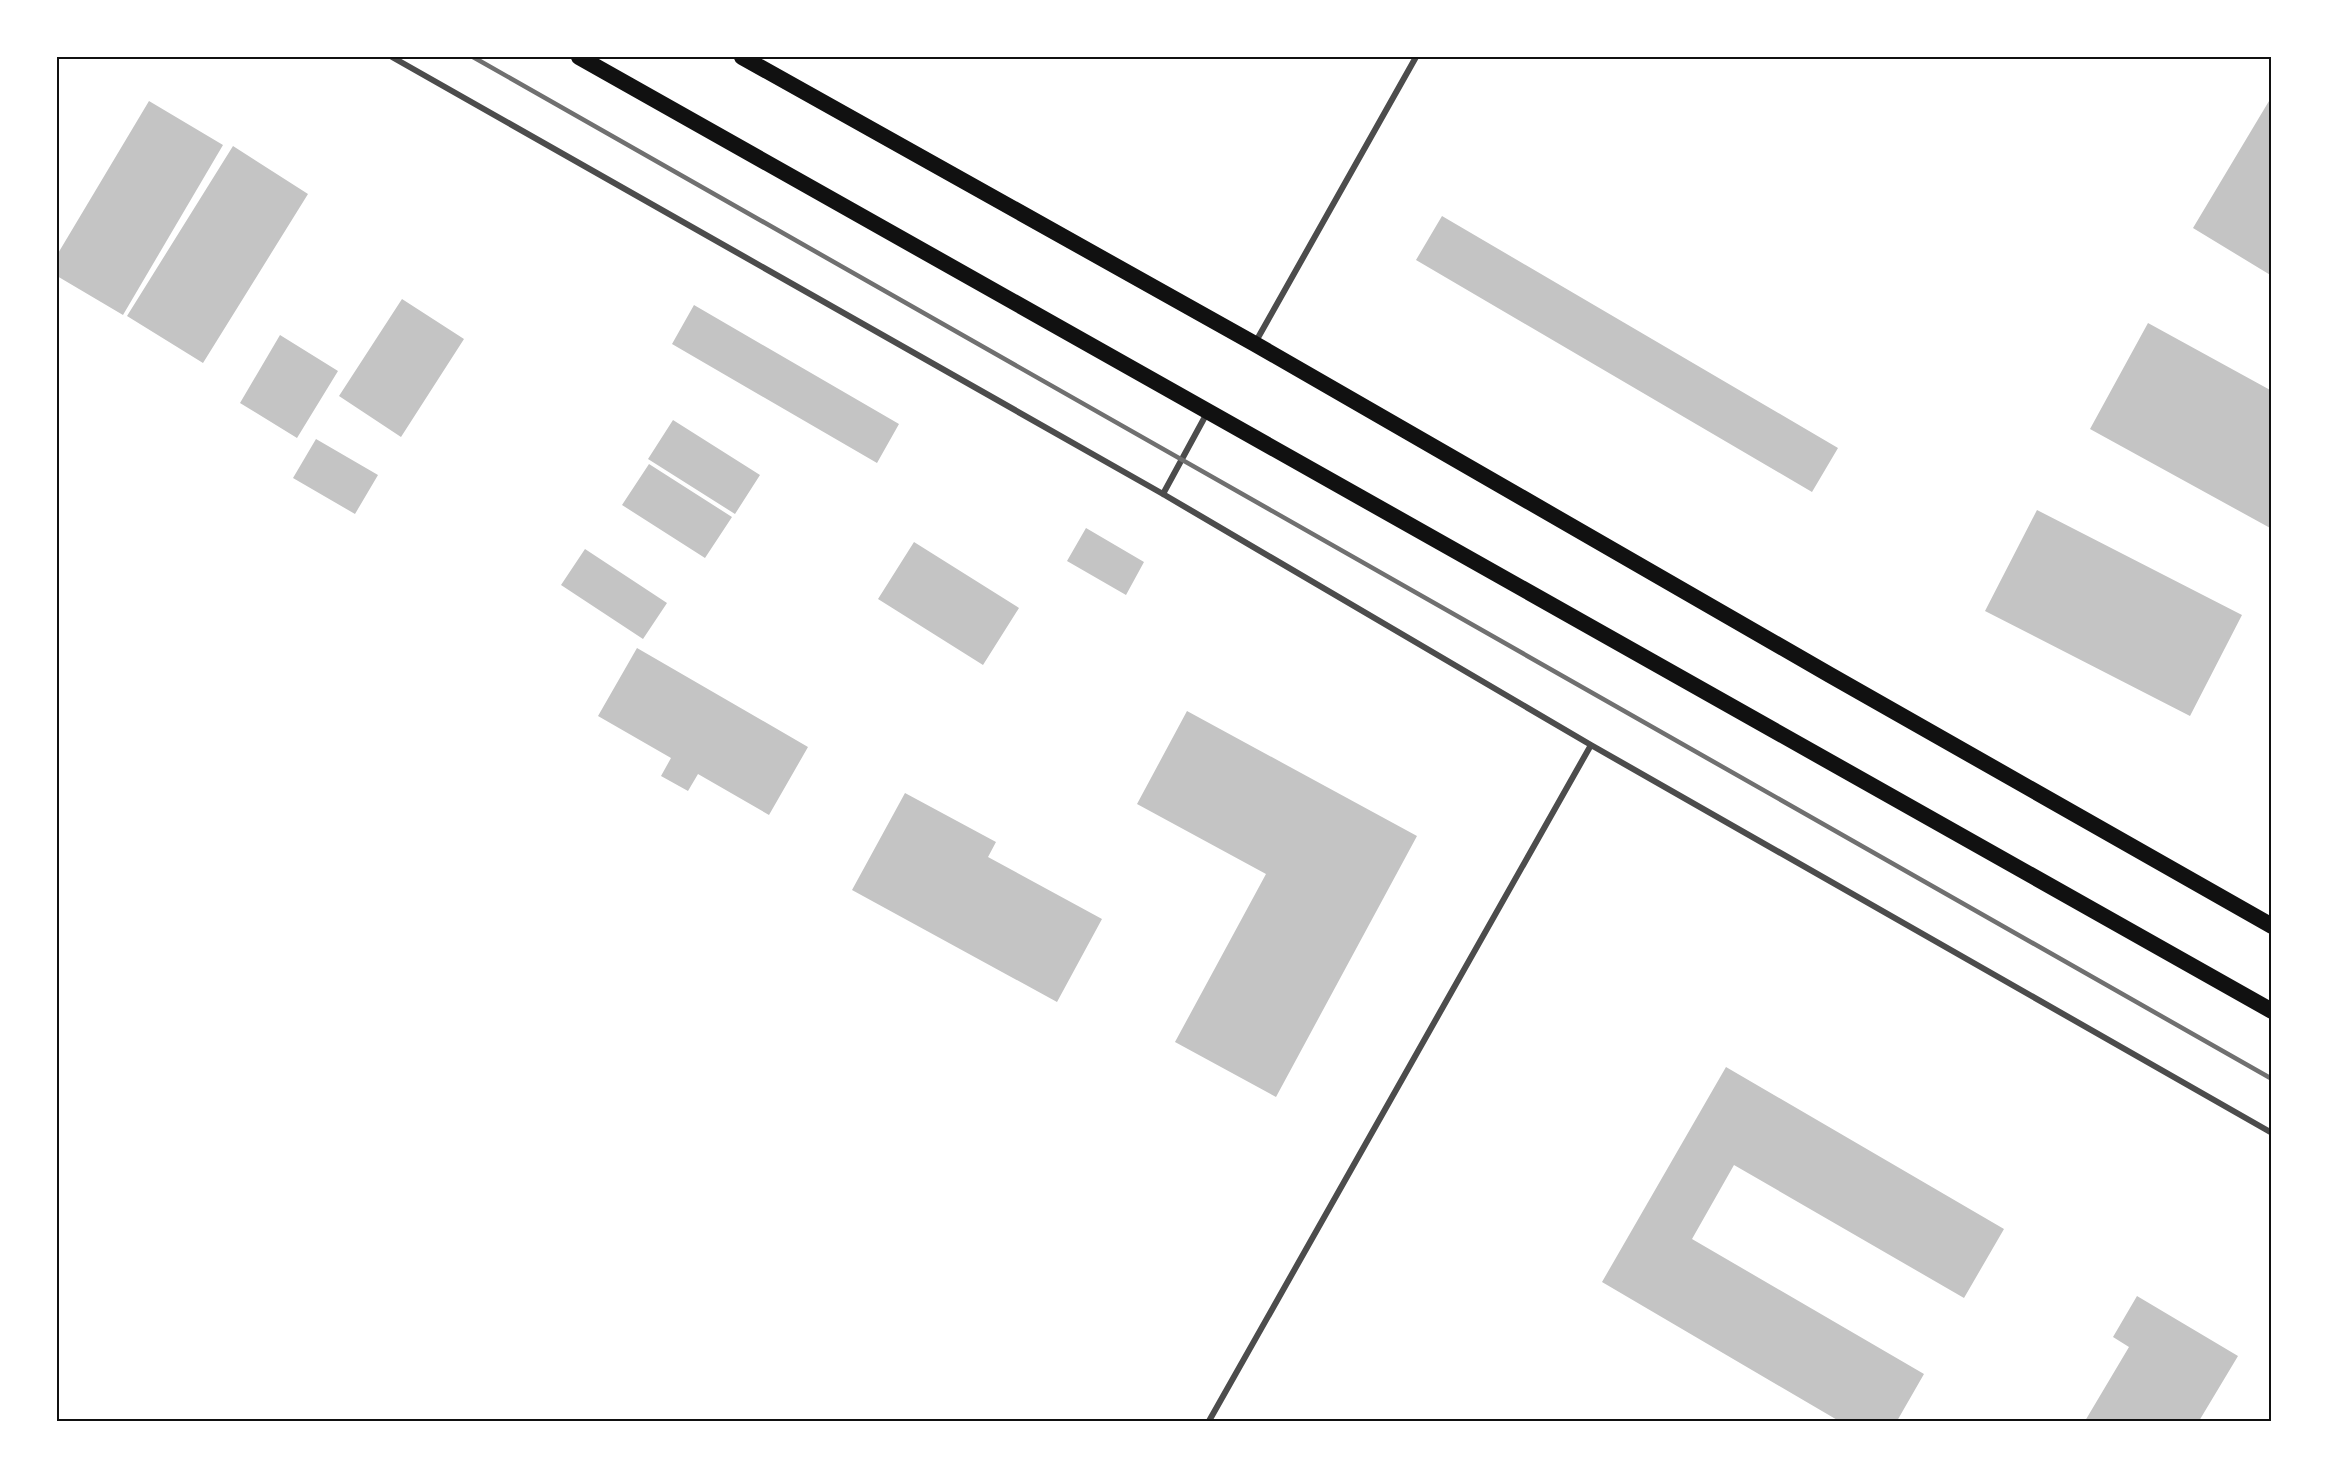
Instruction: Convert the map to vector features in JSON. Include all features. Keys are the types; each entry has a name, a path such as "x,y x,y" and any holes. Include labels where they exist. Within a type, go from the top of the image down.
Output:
{"highway":[{"path":"579,57 2272,1011"},
{"path":"742,57 1255,344 2272,926"}],"street":[{"path":"392,57 1162,494 1591,744 2272,1133"},
{"path":"1255,344 1416,57"},
{"path":"1162,494 1208,413"},
{"path":"1209,1421 1591,744"}],"building":[{"path":"2272,96 2272,276 2193,228"},
{"path":"149,101 223,145 123,315 57,276 57,255"},
{"path":"233,146 308,194 203,363 127,316"},
{"path":"1442,216 1838,448 1812,492 1416,260"},
{"path":"402,299 464,339 401,437 339,396"},
{"path":"694,305 899,424 877,463 672,344"},
{"path":"2148,323 2272,391 2272,529 2090,429"},
{"path":"280,335 338,371 297,438 240,403"},
{"path":"673,420 760,475 735,514 648,459"},
{"path":"316,439 378,475 355,514 293,478"},
{"path":"649,464 732,517 705,558 622,505"},
{"path":"2037,510 2242,615 2190,716 1985,611"},
{"path":"1086,528 1144,562 1126,595 1067,561"},
{"path":"914,542 1019,608 983,665 878,599"},
{"path":"585,549 667,603 643,639 561,585"},
{"path":"637,648 808,747 769,815 698,774 688,791 661,776 671,758 598,716"},
{"path":"1187,711 1417,836 1276,1097 1175,1042 1266,874 1137,804"},
{"path":"905,793 996,842 988,857 1102,919 1057,1002 852,890"},
{"path":"1726,1067 2004,1229 1964,1298 1734,1165 1692,1239 1924,1374 1897,1421 1839,1421 1602,1282"},
{"path":"2137,1296 2238,1356 2199,1421 2085,1421 2129,1347 2113,1337"}],"railway":[{"path":"473,57 2272,1079"}]}
